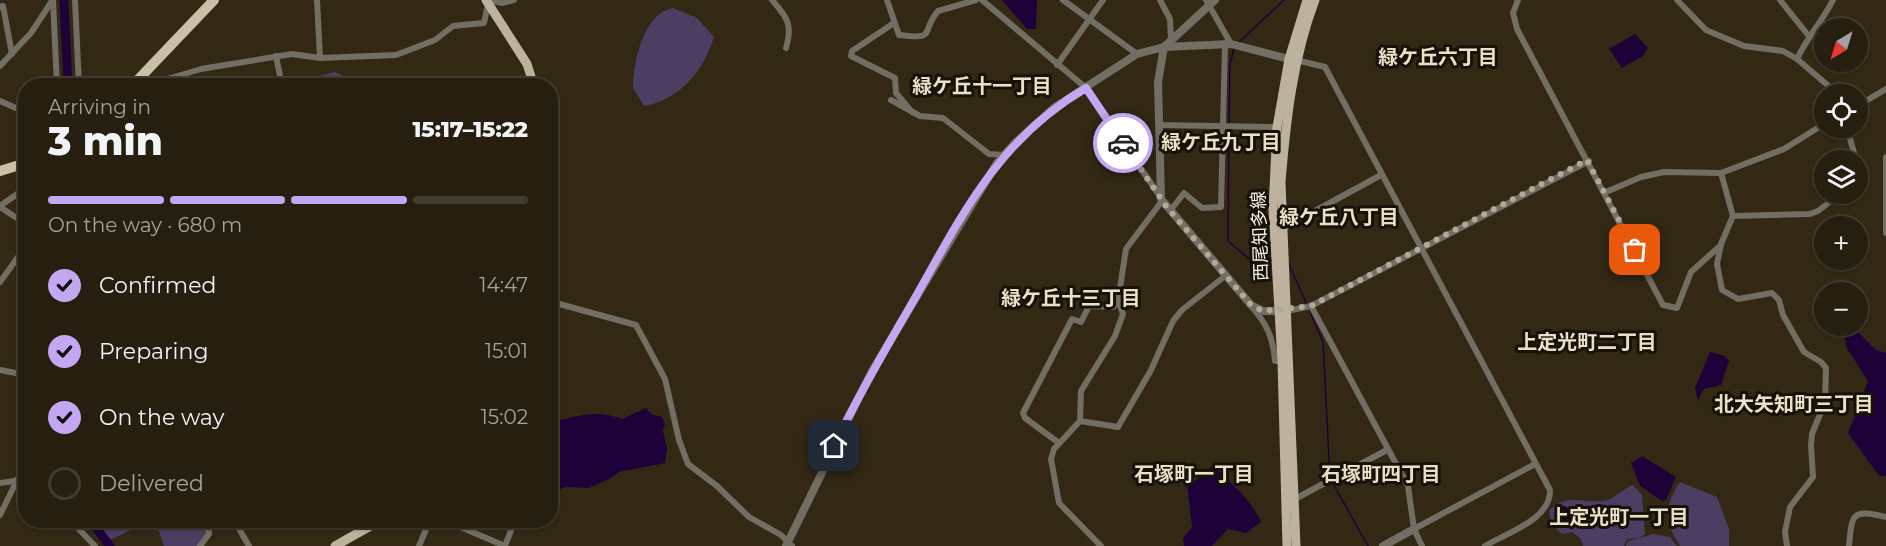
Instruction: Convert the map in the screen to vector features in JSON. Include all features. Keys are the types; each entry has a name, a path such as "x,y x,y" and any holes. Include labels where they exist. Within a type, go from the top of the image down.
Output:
{"highway":[{"path":"141,78 214,0"},
{"path":"0,171 18,165"}],"main road":[{"name":"西尾知多線","path":"1296,546 1280,258 1273,209 1277,128 1307,0"},
{"name":"西尾知多線","path":"1280,258 1285,128 1293,60 1315,0"},
{"path":"487,1 527,64 531,78"},
{"name":"西尾知多線","path":"1283,311 1282,362 1287,546"},
{"path":"339,545 368,528"}],"street":[{"path":"0,66 12,54 53,0"},
{"path":"53,0 57,78"},
{"path":"75,0 79,78"},
{"path":"317,0 320,58"},
{"path":"170,78 201,69 292,54 320,58 382,57 402,53 435,40 453,26 484,23 487,1 502,3 514,0"},
{"path":"772,0 780,7 789,26 786,48"},
{"path":"887,0 899,34 920,36 930,29 938,11 976,0"},
{"path":"982,0 1086,88 1170,211 1264,321 1273,338 1275,362 1282,362"},
{"path":"1063,0 1137,54"},
{"path":"1057,65 1103,0"},
{"path":"1160,0 1168,13 1171,40"},
{"path":"1518,0 1513,13 1517,29 1606,192 1664,305 1677,308 1691,272 1721,244"},
{"path":"1677,0 1706,30 1744,46 1783,51 1797,59 1826,84"},
{"path":"1780,0 1808,35"},
{"path":"1797,59 1808,35 1824,18 1833,0"},
{"path":"1101,546 1059,503 1051,459 1054,448 1080,421 1082,391 1115,336 1123,314 1118,301 1126,249 1162,200 1158,82 1164,47 1210,2 1232,45 1221,207 1202,208 1184,193 1170,211"},
{"path":"0,7 3,6 12,54"},
{"path":"894,23 852,51 851,56 892,76 897,96 912,112"},
{"path":"558,304 636,325 665,379 679,440 688,464 717,486 749,516 781,535 789,545 872,371 981,185 1004,154 1035,124 1137,54 1164,47 1232,45 1325,67 1550,490 1549,501 1540,513 1516,530 1485,546"},
{"path":"276,56 280,78"},
{"path":"1868,100 1886,89"},
{"path":"891,100 920,116 943,118 989,154 1004,154"},
{"path":"0,101 15,108 18,106"},
{"path":"1159,125 1277,128"},
{"path":"1606,192 1629,181 1664,172 1721,174 1784,149 1814,130"},
{"path":"1886,157 1886,233"},
{"path":"1251,305 1263,311 1283,311 1311,306 1589,161"},
{"path":"1721,174 1733,216 1721,244 1717,264 1722,290 1738,299 1772,293 1779,300 1783,315 1804,352 1821,362 1826,368 1825,402 1812,434 1813,477 1790,507 1785,532 1787,546"},
{"path":"1282,229 1381,175"},
{"path":"18,194 0,207 18,219"},
{"path":"1733,216 1795,212 1810,214 1827,204"},
{"path":"0,282 18,257"},
{"path":"1080,421 1119,427 1173,321 1182,310 1225,276"},
{"path":"1059,443 1025,418 1023,413 1072,319 1081,322 1089,306 1113,307 1118,301"},
{"path":"1311,306 1408,486 1414,529 1422,546"},
{"path":"0,370 18,373"},
{"path":"1293,500 1387,450"},
{"path":"1383,546 1535,464"},
{"path":"1,512 18,476"},
{"path":"0,483 15,481"},
{"path":"1849,546 1851,523 1856,514 1861,512 1886,517"},
{"path":"78,528 95,546"},
{"path":"200,546 209,534 209,528"},
{"path":"239,528 249,546"},
{"path":"419,546 427,528"},
{"path":"463,528 505,546 512,528"}],"shaded area":[{"path":"1002,0 1037,0 1036,29 1027,29"},
{"path":"673,8 697,18 714,37 704,61 689,82 669,97 644,106 633,88 638,53 647,29 654,19"},
{"path":"1635,34 1648,48 1643,56 1622,68 1609,49"},
{"path":"335,72 342,75 342,78 311,78"},
{"path":"1845,336 1862,336 1876,350 1886,353 1886,476 1879,476 1848,433 1868,381 1846,347"},
{"path":"1710,352 1725,356 1729,361 1721,385 1704,389 1698,402 1695,388"},
{"path":"646,408 651,414 662,417 665,424 663,431 667,449 665,463 619,472 589,488 565,487 558,490 558,421 595,414 622,419"},
{"path":"1642,456 1676,477 1666,500 1662,501 1640,486 1631,463"},
{"path":"1212,466 1246,498 1261,522 1246,533 1228,529 1212,546 1184,546 1183,538 1192,527 1187,484 1193,483"},
{"path":"1680,482 1717,497 1729,529 1729,546 1680,546 1671,529 1668,514 1671,499"},
{"path":"1633,485 1642,495 1645,534 1639,538 1627,539 1624,546 1583,546 1581,539 1572,532 1562,534 1551,523 1549,511 1561,502 1567,500 1604,501"},
{"path":"1564,506 1586,515 1580,523 1564,522 1559,507"},
{"path":"96,528 135,528 108,541"},
{"path":"154,528 209,528 209,533 199,546 164,546 159,531"},
{"path":"1654,534 1670,537 1677,546 1626,546 1628,541"}],"waterway":[{"path":"64,0 68,78"},
{"path":"1239,42 1284,0"},
{"path":"1229,124 1230,64 1234,48"},
{"path":"1229,129 1228,241 1249,259 1271,258"},
{"path":"1288,262 1307,305"},
{"path":"1309,309 1323,342 1330,478"},
{"path":"1332,482 1368,546"},
{"path":"96,528 110,546"}],"way so far":[{"path":"1123,143 1166,206 1251,305 1263,311 1311,306 1587,160 1635,250"}],"district":[{"name":"緑ケ丘六丁目","path":"1438,57"},
{"name":"緑ケ丘十一丁目","path":"982,86"},
{"name":"緑ケ丘九丁目","path":"1221,142"},
{"name":"緑ケ丘八丁目","path":"1339,217"},
{"name":"緑ケ丘十三丁目","path":"1071,298"},
{"name":"上定光町二丁目","path":"1587,342"},
{"name":"北大矢知町三丁目","path":"1794,404"},
{"name":"石塚町一丁目","path":"1194,474"},
{"name":"石塚町四丁目","path":"1381,474"},
{"name":"上定光町一丁目","path":"1619,517"}],"route":[{"path":"834,446 872,371 981,185 1004,154 1055,107 1086,88 1123,143"}]}
